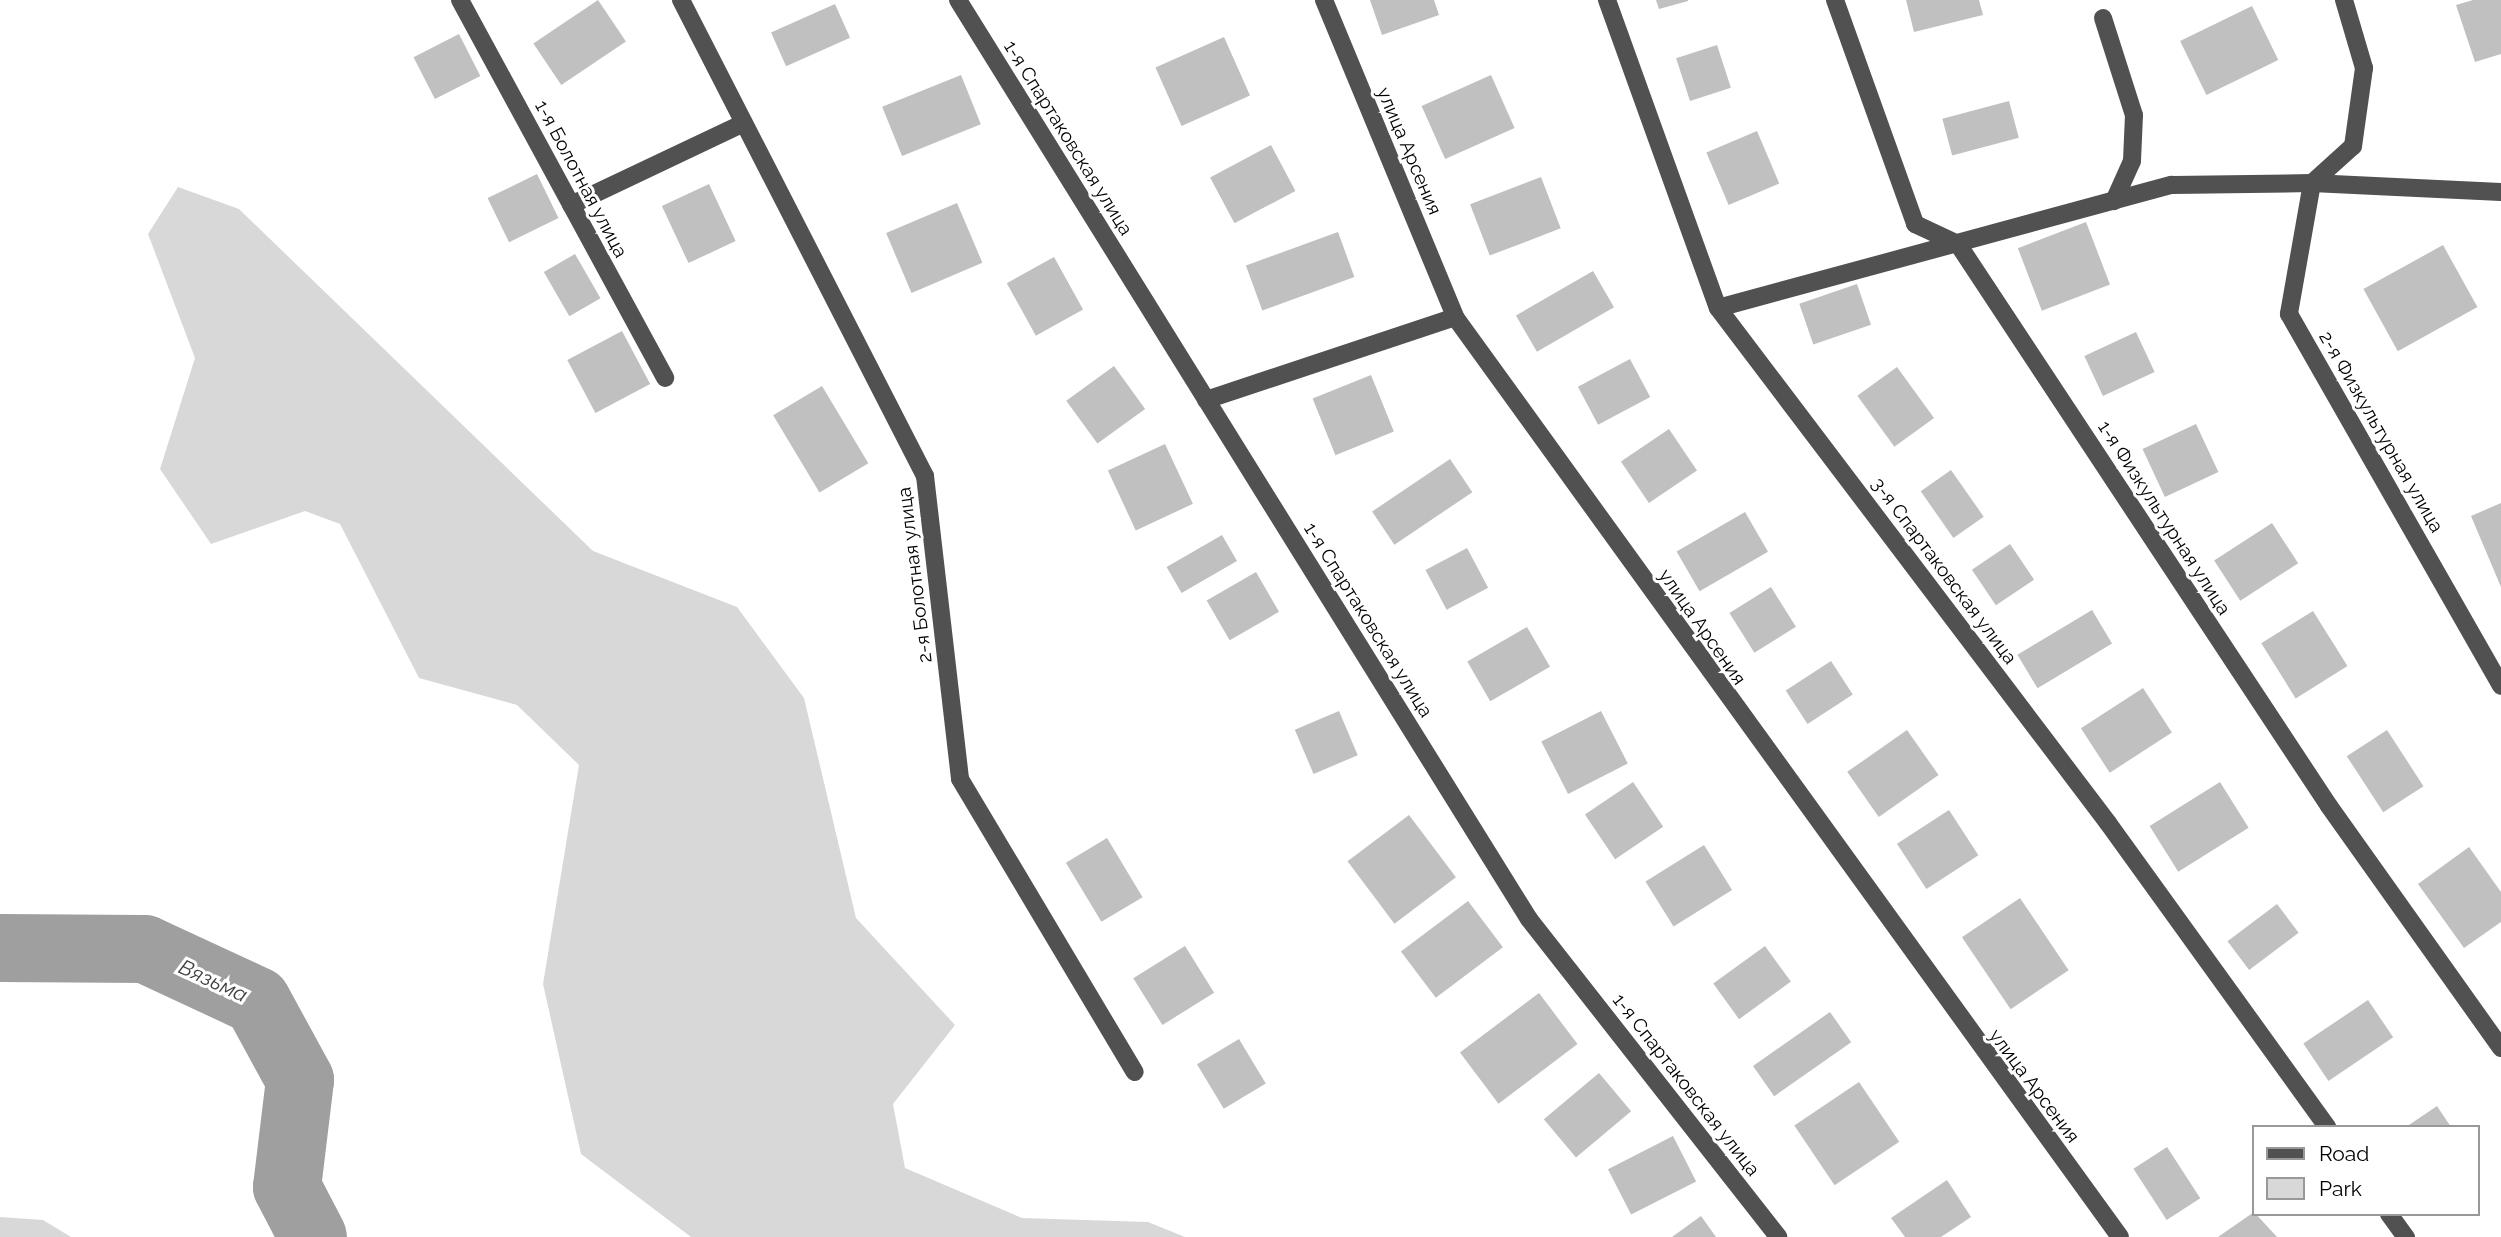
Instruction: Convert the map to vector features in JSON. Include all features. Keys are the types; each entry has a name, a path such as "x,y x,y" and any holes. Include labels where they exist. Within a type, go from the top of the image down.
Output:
{"street":[{"name":"1-я Болотная улица","path":"460,0 665,378"},
{"name":"2-я Болотная улица","path":"681,0 925,476 960,779 1135,1072"},
{"name":"1-я Спартаковская улица","path":"958,0 1529,919 1778,1237"},
{"name":"улица Арсения","path":"1324,0 1455,317 2120,1237"},
{"name":"3-я Спартаковская улица","path":"1606,0 1718,308 2108,823 2326,1125"},
{"path":"1835,0 1915,224 1958,244"},
{"path":"2312,183 2353,146 2364,68 2344,0"},
{"path":"2103,18 2134,115 2132,161 2114,201"},
{"path":"571,205 744,123"},
{"path":"1718,308 2172,185 2312,183 2501,192"},
{"name":"2-я Физкультурная улица","path":"2312,183 2290,314 2501,686"},
{"name":"1-я Физкультурная улица","path":"1958,244 2329,806 2501,1048"},
{"path":"1206,400 1455,317"},
{"path":"2390,1216 2406,1237"}],"green space":[{"path":"178,187 239,209 593,551 737,607 804,698 856,918 955,1025 893,1104 905,1168 1022,1218 1148,1222 1185,1237 691,1237 581,1154 543,984 579,765 517,705 419,678 340,524 305,511 211,544 160,469 195,358 148,234"},
{"path":"0,1217 43,1220 71,1237 0,1237"}],"building":[{"path":"598,0 626,41 561,85 533,44"},
{"path":"1370,0 1434,0 1439,15 1382,35"},
{"path":"1656,0 1688,0 1688,1 1659,9"},
{"path":"1906,0 1979,0 1983,15 1914,32"},
{"path":"2473,0 2501,0 2501,54 2475,62 2456,5"},
{"path":"835,4 850,38 786,66 771,32"},
{"path":"2252,6 2278,60 2206,95 2180,41"},
{"path":"459,34 480,76 435,99 414,57"},
{"path":"1224,37 1250,95 1182,126 1155,68"},
{"path":"1717,45 1731,88 1690,101 1676,58"},
{"path":"961,75 981,124 902,156 882,107"},
{"path":"1491,75 1515,128 1445,159 1422,106"},
{"path":"2009,101 2019,138 1952,156 1942,119"},
{"path":"1757,131 1779,183 1729,205 1706,152"},
{"path":"1271,145 1295,191 1234,223 1210,177"},
{"path":"537,174 558,218 509,242 488,198"},
{"path":"1541,177 1561,228 1490,256 1470,204"},
{"path":"709,184 736,241 688,263 662,206"},
{"path":"957,203 982,263 912,293 886,233"},
{"path":"2086,222 2110,285 2042,311 2018,248"},
{"path":"1338,232 1354,277 1262,311 1246,266"},
{"path":"2443,245 2477,307 2398,351 2363,289"},
{"path":"575,254 600,298 569,316 544,272"},
{"path":"1054,257 1083,309 1036,336 1007,283"},
{"path":"1593,271 1614,307 1537,352 1516,316"},
{"path":"1857,284 1871,325 1813,345 1799,304"},
{"path":"622,331 650,384 595,413 567,360"},
{"path":"2136,332 2155,372 2103,396 2084,356"},
{"path":"1630,359 1650,397 1598,425 1578,387"},
{"path":"1114,366 1145,409 1097,444 1066,401"},
{"path":"1897,367 1934,418 1894,447 1857,396"},
{"path":"1371,375 1394,432 1335,455 1313,399"},
{"path":"822,386 868,463 819,493 773,415"},
{"path":"2196,424 2218,472 2165,497 2143,449"},
{"path":"1669,429 1697,470 1649,503 1621,461"},
{"path":"1165,444 1193,504 1136,530 1108,471"},
{"path":"1450,459 1472,492 1394,545 1372,512"},
{"path":"1951,470 1984,517 1953,538 1921,491"},
{"path":"2501,503 2501,587 2471,516"},
{"path":"1745,512 1768,552 1700,591 1677,552"},
{"path":"2272,523 2298,563 2240,601 2214,561"},
{"path":"1222,535 1237,561 1182,593 1167,567"},
{"path":"2010,544 2034,580 1996,605 1972,570"},
{"path":"1467,548 1488,588 1447,610 1426,570"},
{"path":"1256,572 1279,612 1230,640 1207,600"},
{"path":"1771,587 1796,627 1754,653 1729,613"},
{"path":"2092,610 2112,643 2038,688 2017,655"},
{"path":"2313,611 2347,666 2296,698 2261,643"},
{"path":"1527,627 1550,667 1490,701 1467,662"},
{"path":"1831,661 1853,695 1807,724 1786,690"},
{"path":"2143,688 2172,732 2110,773 2081,728"},
{"path":"1339,711 1358,755 1314,774 1295,730"},
{"path":"1601,711 1628,764 1568,794 1541,741"},
{"path":"1907,730 1939,775 1879,817 1847,772"},
{"path":"2387,730 2423,786 2383,812 2347,756"},
{"path":"1633,782 1663,827 1615,859 1585,814"},
{"path":"2220,782 2249,828 2178,872 2150,826"},
{"path":"1949,810 1978,855 1926,889 1897,844"},
{"path":"1409,815 1456,877 1394,924 1348,861"},
{"path":"1107,838 1143,897 1101,922 1066,863"},
{"path":"1704,845 1732,890 1674,927 1645,882"},
{"path":"2469,847 2501,892 2501,922 2464,948 2418,884"},
{"path":"2020,898 2069,970 2011,1009 1962,937"},
{"path":"1468,901 1503,947 1436,998 1401,952"},
{"path":"2277,904 2299,933 2249,970 2227,941"},
{"path":"1185,946 1214,993 1162,1025 1133,978"},
{"path":"1765,946 1791,982 1739,1019 1713,984"},
{"path":"1539,993 1578,1044 1498,1104 1460,1053"},
{"path":"2368,1000 2393,1037 2328,1081 2303,1044"},
{"path":"1830,1012 1851,1042 1774,1096 1753,1066"},
{"path":"1239,1039 1266,1084 1224,1109 1197,1064"},
{"path":"1599,1073 1631,1111 1576,1158 1544,1119"},
{"path":"1859,1082 1899,1142 1835,1185 1794,1126"},
{"path":"2437,1106 2450,1125 2409,1125"},
{"path":"1673,1136 1696,1181 1631,1215 1608,1169"},
{"path":"2167,1147 2200,1198 2167,1220 2133,1169"},
{"path":"1947,1180 1971,1217 1941,1237 1905,1237 1891,1218"},
{"path":"2252,1213 2277,1237 2218,1237"},
{"path":"1701,1216 1716,1237 1672,1237"}],"waterway":[{"name":"Вязьма","path":"0,948 145,949 257,1001 300,1080 287,1187 313,1237"}]}
